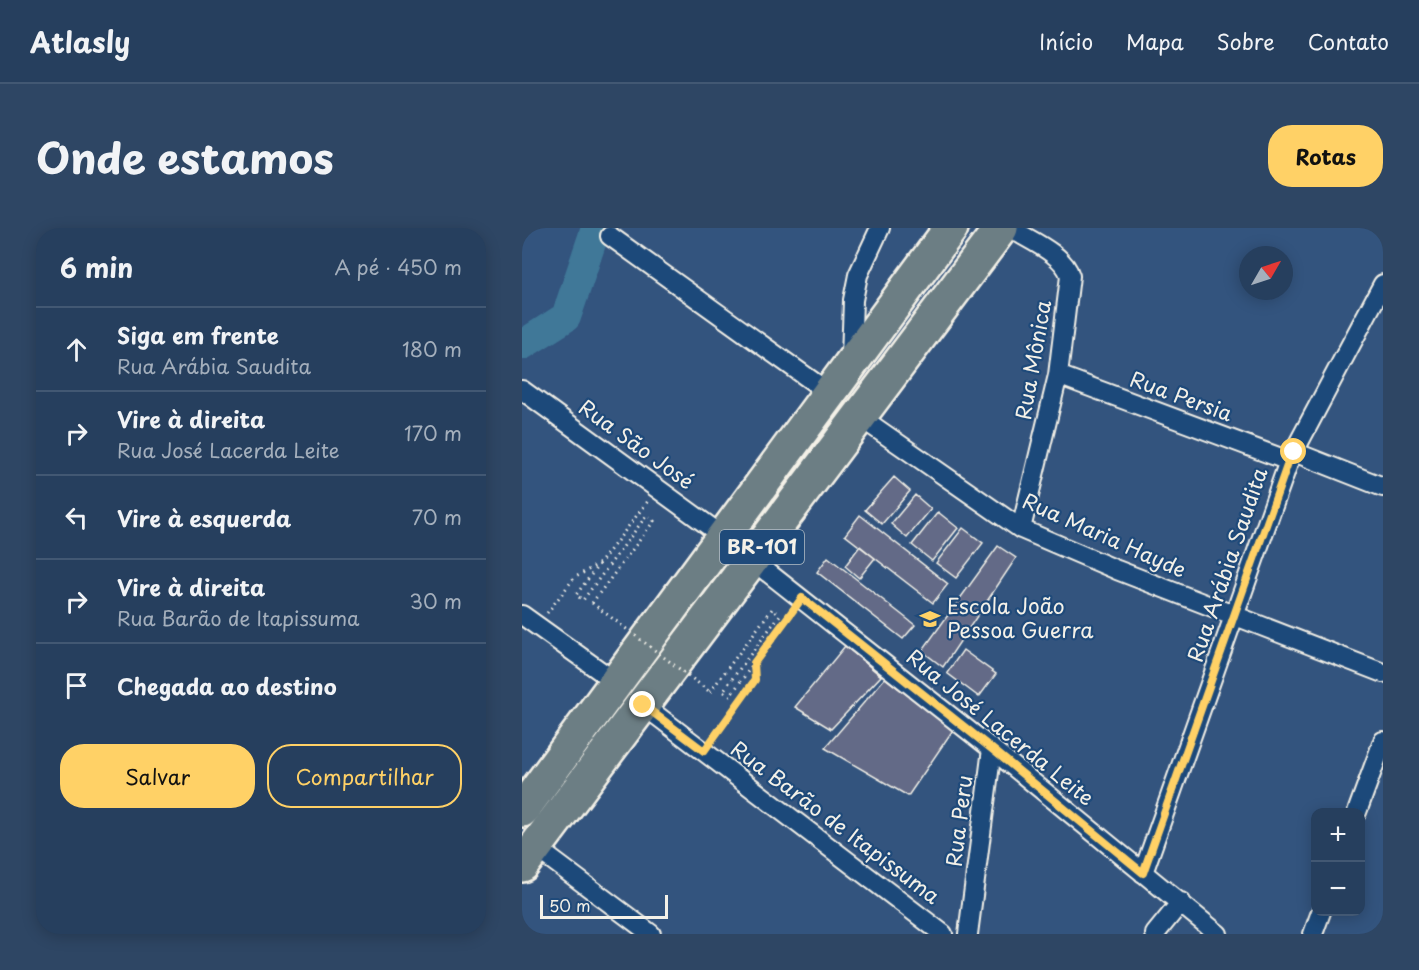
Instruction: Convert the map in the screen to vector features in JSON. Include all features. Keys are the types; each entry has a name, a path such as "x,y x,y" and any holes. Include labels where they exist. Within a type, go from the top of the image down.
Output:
{"highway":[{"name":"BR-101","path":"522,810 951,228"},
{"name":"BR-101","path":"529,856 1001,228"}],"street":[{"path":"851,363 853,300 858,275 880,228"},
{"name":"Rua Mônica","path":"1010,228 1061,260 1068,267 1070,276 1059,375 1021,529"},
{"path":"610,236 829,393"},
{"name":"Rua Arábia Saudita","path":"1143,873 1291,456 1383,284"},
{"name":"Rua Persia","path":"1059,375 1383,487"},
{"name":"Rua São José","path":"522,390 724,537"},
{"name":"Rua Maria Hayde","path":"860,417 1021,529 1117,570 1383,673"},
{"name":"Rua José Lacerda Leite","path":"752,560 992,749 1218,934"},
{"path":"522,615 617,682"},
{"name":"Rua Barão de Itapissuma","path":"643,705 943,934"},
{"path":"1359,808 1383,741"},
{"name":"Rua Peru","path":"968,934 992,749"},
{"path":"529,856 651,934"},
{"path":"1155,934 1181,902"},
{"path":"1313,934 1320,916"}],"path":[{"path":"658,488 576,595 583,600 647,515 654,520 592,603 710,692 772,609 780,615 723,691 730,696 802,598"},
{"path":"537,626 574,578 600,563"},
{"path":"704,751 755,680 754,663"}],"building":[{"path":"894,477 910,491 882,524 865,510"},
{"path":"915,495 931,509 907,538 891,524"},
{"path":"938,512 958,528 932,561 912,545"},
{"path":"860,515 948,584 933,603 845,535"},
{"path":"963,528 983,543 956,578 936,563"},
{"path":"860,546 875,558 859,578 845,566"},
{"path":"998,546 1016,558 943,667 922,651"},
{"path":"828,557 915,625 903,639 817,572"},
{"path":"845,646 881,676 831,729 795,707"},
{"path":"963,650 996,674 979,697 947,673"},
{"path":"885,678 953,730 908,796 825,748"}],"waterway":[{"path":"522,345 566,317 596,228"}],"place":[{"name":"Escola João Pessoa Guerra","path":"930,619"}],"route":[{"path":"643,705 704,751 755,680 754,663 802,598 1143,873 1289,460 1294,452"}]}
